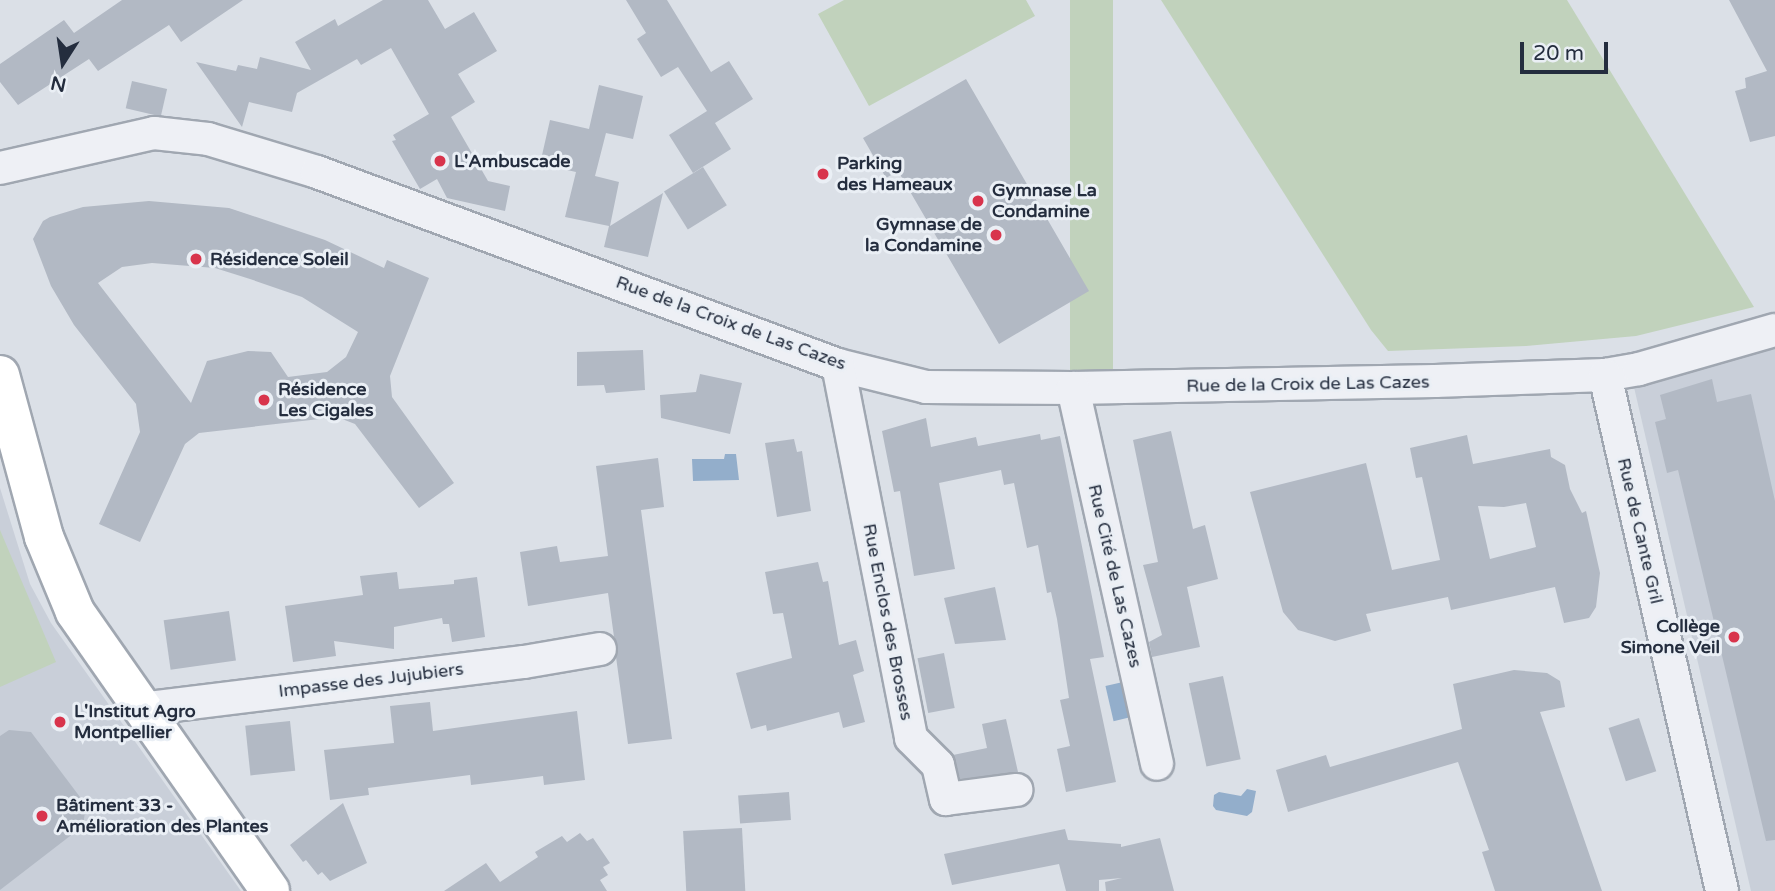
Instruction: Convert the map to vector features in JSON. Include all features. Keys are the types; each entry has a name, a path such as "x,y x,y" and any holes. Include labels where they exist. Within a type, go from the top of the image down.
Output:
{"street":[{"name":"Rue de la Croix de Las Cazes","path":"0,168 153,133 208,139 317,172 838,365 926,387 1073,388 1421,382 1605,375 1639,369 1775,330"},
{"name":"Rue Enclos des Brosses","path":"838,365 911,738 938,765 946,799 1016,790"},
{"path":"0,375 44,537 75,612 270,891"},
{"name":"Rue de Cante Gril","path":"1605,375 1722,891"},
{"name":"Rue Cité de Las Cazes","path":"1073,388 1157,764"},
{"name":"Impasse des Jujubiers","path":"141,709 524,662 600,649"}],"shaded area":[{"name":"Collège Simone Veil","path":"1775,347 1775,891 1751,891 1633,383"},
{"name":"L'Institut Agro Montpellier","path":"0,488 30,584 51,623 241,891 0,891"}],"green space":[{"path":"844,0 1026,0 1035,16 869,106 818,14"},
{"path":"1070,0 1113,0 1113,388 1070,388"},
{"path":"1161,0 1567,0 1754,307 1636,336 1526,346 1388,351 1371,330"},
{"path":"0,530 56,662 0,687"}],"water":[{"path":"725,454 736,454 739,480 693,481 692,459 724,459"},
{"path":"1123,682 1131,717 1114,721 1105,686"},
{"path":"1247,789 1256,791 1252,812 1247,816 1216,810 1213,806 1214,795 1219,792 1241,796"}],"building":[{"path":"122,0 243,0 181,42 169,25 98,71 89,59 18,105 0,82 0,64 64,20 74,33"},
{"path":"383,0 428,0 445,29 474,12 497,51 458,74 475,102 451,117 488,181 510,186 505,211 447,198 437,179 420,189 392,141 396,140 393,135 429,114 391,48 361,65 357,59 297,93 292,112 249,102 242,127 196,62 236,71 238,65 257,69 260,57 311,70 295,42 335,19 338,26"},
{"path":"626,0 667,0 711,72 729,61 753,99 715,123 731,149 693,173 669,135 707,111 678,67 661,77 637,39 646,33"},
{"path":"1729,0 1775,0 1775,136 1750,142 1735,91 1746,88 1745,78 1767,71"},
{"name":"Gymnase de la Condamine","path":"966,79 1089,291 999,344 898,171 886,178 863,138"},
{"path":"132,81 167,89 161,116 126,108"},
{"path":"599,85 643,96 633,139 606,133 595,176 619,182 610,226 663,193 648,257 604,247 609,226 565,217 576,172 540,164 550,120 589,129"},
{"path":"703,167 727,205 688,230 664,191"},
{"path":"149,201 229,208 325,240 384,268 387,260 429,278 390,376 392,397 454,483 419,508 355,424 337,417 199,433 185,444 140,542 99,524 140,432 136,404 74,325 51,286 33,239 43,221 83,207","holes":["152,263 215,268 302,297 358,332 346,357 327,372 288,377 271,352 248,351 207,361 191,403 98,283 122,267"]},
{"path":"643,350 645,390 606,393 604,385 577,386 577,352"},
{"path":"700,374 742,383 730,434 661,418 660,395 696,392"},
{"name":"Collège Simone Veil","path":"1712,379 1717,402 1751,394 1775,501 1775,840 1766,841 1678,470 1667,473 1655,422 1666,419 1660,395"},
{"path":"926,418 931,447 976,437 978,446 1040,434 1041,440 1060,436 1104,657 1090,659 1116,782 1066,792 1057,749 1070,746 1060,700 1069,698 1057,619 1051,592 1047,593 1038,545 1027,548 1014,483 1004,485 1001,470 939,483 955,569 914,576 900,491 894,492 882,431"},
{"path":"1171,431 1193,529 1205,525 1218,579 1187,587 1200,647 1152,657 1149,642 1162,635 1143,565 1158,562 1133,440"},
{"path":"1467,435 1473,464 1550,449 1551,457 1565,465 1570,489 1582,513 1586,511 1600,573 1596,607 1589,618 1564,623 1555,587 1451,610 1448,597 1366,614 1371,631 1335,641 1298,630 1283,612 1250,492 1366,463 1392,570 1440,560 1422,477 1416,478 1410,448","holes":["1526,503 1536,547 1490,559 1478,506 1504,507"]},
{"path":"794,439 797,452 802,451 811,511 777,517 765,443"},
{"path":"658,458 664,507 641,510 672,739 628,744 616,657 618,647 614,637 608,593 528,606 520,552 557,546 560,562 608,556 596,466"},
{"path":"818,562 823,582 828,581 839,645 856,640 864,671 853,675 865,722 843,728 839,712 767,731 766,725 751,729 736,673 792,658 783,613 773,614 765,572"},
{"path":"397,572 399,589 454,584 454,580 477,577 485,637 452,642 449,624 443,624 442,618 394,627 394,649 334,641 336,656 293,662 285,606 363,595 360,576"},
{"path":"995,587 1006,640 955,644 944,598"},
{"path":"229,611 236,661 171,670 164,620"},
{"path":"944,653 955,708 928,713 917,658"},
{"path":"1514,670 1547,673 1560,681 1565,707 1540,712 1602,891 1495,891 1482,852 1489,850 1458,762 1288,812 1276,770 1326,755 1330,767 1462,729 1453,684"},
{"path":"1223,676 1241,759 1206,766 1189,683"},
{"path":"430,702 433,731 577,711 585,780 544,785 543,776 471,785 470,775 368,788 369,795 330,800 324,750 394,743 390,706"},
{"path":"1639,718 1656,771 1626,781 1609,728"},
{"path":"1006,719 1018,772 960,779 953,755 987,748 982,724"},
{"path":"290,721 295,771 250,775 245,726"},
{"name":"Bâtiment 33 - Amélioration des Plantes","path":"9,730 31,732 86,805 83,826 0,890 0,736"},
{"path":"789,792 791,820 740,823 738,796"},
{"path":"343,803 367,863 330,881 322,872 318,875 306,860 303,862 290,845"},
{"path":"742,828 745,891 686,891 683,831"},
{"path":"1065,829 1068,840 1121,844 1121,847 1160,838 1174,891 1106,891 1105,882 1122,878 1099,880 1099,891 1066,891 1059,864 952,885 944,854"},
{"path":"580,833 587,841 593,838 610,863 603,867 608,875 600,880 607,891 444,891 486,863 500,882 538,857 535,852 562,836 567,842"}],"place":[{"name":"L'Ambuscade","path":"440,161"},
{"name":"Parking des Hameaux","path":"823,174"},
{"name":"Gymnase La Condamine","path":"978,201"},
{"name":"Gymnase de la Condamine","path":"996,235"},
{"name":"Résidence Soleil","path":"196,259"},
{"name":"Résidence Les Cigales","path":"264,400"},
{"name":"Collège Simone Veil","path":"1734,637"},
{"name":"L'Institut Agro Montpellier","path":"60,722"},
{"name":"Bâtiment 33 - Amélioration des Plantes","path":"42,816"}]}
